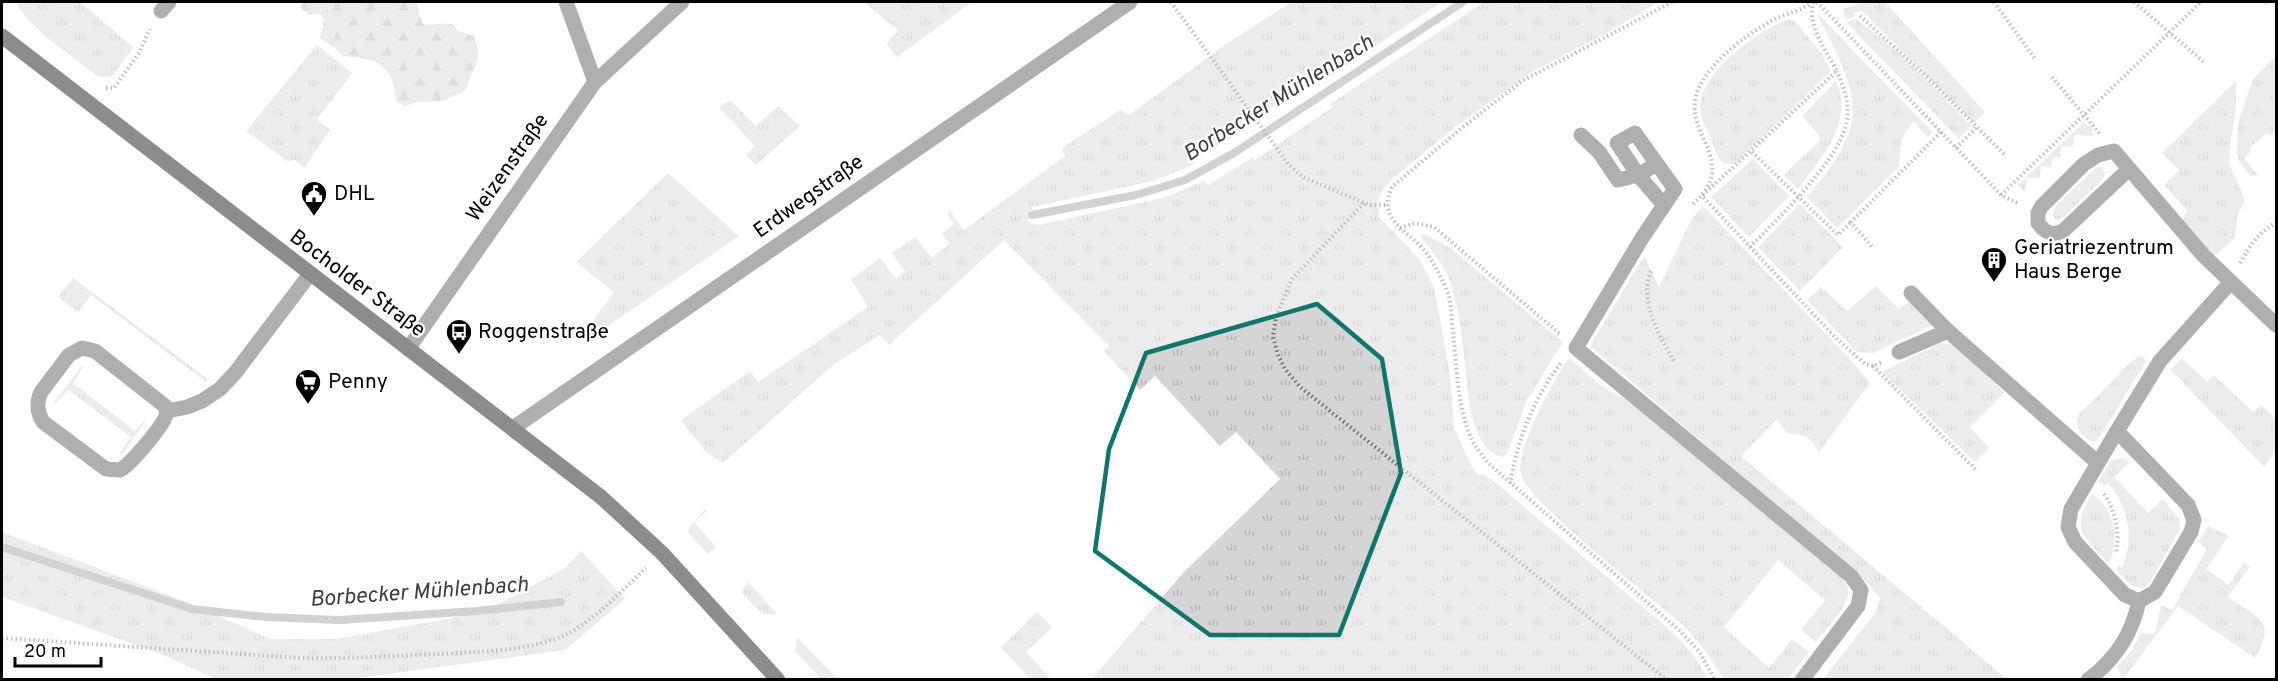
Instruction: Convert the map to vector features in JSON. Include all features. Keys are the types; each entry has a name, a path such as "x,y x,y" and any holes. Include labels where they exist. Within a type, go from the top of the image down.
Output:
{"main road":[{"name":"Bocholder Straße","path":"2,36 513,428 622,515 662,553 777,680"}],"street":[{"path":"566,2 595,82"},
{"name":"Weizenstraße","path":"408,349 595,82 682,2"},
{"name":"Erdwegstraße","path":"513,428 1130,2"},
{"path":"1599,152 1635,133 1675,189 1573,346 1851,576 1862,590 1858,606 1802,680"},
{"path":"1581,135 1599,152 1618,180 1638,175 1657,164"},
{"path":"1617,143 1638,175 1666,202"},
{"path":"2129,169 2063,231 2056,234 2048,233 2038,223 2038,213 2046,201 2084,164 2098,155 2114,151 2203,255 2277,325"},
{"path":"167,411 202,401 220,389 235,373 310,274"},
{"path":"2117,431 2188,505 2193,516 2191,532 2164,578 2151,596 2139,601 2125,595 2075,542 2068,527 2071,509 2117,431 2156,367 2230,283"},
{"path":"1911,293 1947,332 2098,463"},
{"path":"1899,352 1947,332"},
{"path":"88,348 162,402 167,411 163,421 131,462 120,470 113,471 106,469 43,423 37,407 41,392 69,355 88,348"},
{"path":"2088,680 2121,647 2132,627 2139,601"}],"path":[{"path":"1171,2 1288,164 1303,177 1369,206 1388,205"},
{"path":"1672,2 1522,81 1392,187 1388,205 1391,218 1422,248 1439,271 1449,295 1465,421 1473,442 1488,463 1510,484 1680,631 1699,651 1715,680"},
{"path":"1750,247 1798,197 1834,150 1846,124 1846,93 1816,28 1813,18 1814,2"},
{"path":"1814,2 2001,195 2038,213"},
{"path":"1702,196 1713,179 1714,169 1695,115 1699,87 1716,64 1752,33 1776,18 1814,2"},
{"path":"1994,2 2036,59"},
{"path":"2134,2 2205,63"},
{"path":"2001,195 2201,2"},
{"path":"89,104 100,89 114,88 139,53 150,27 165,6"},
{"path":"1860,16 1927,77 2006,156"},
{"path":"1666,202 1683,213 1752,152 1837,71"},
{"path":"2052,77 2114,151"},
{"path":"1956,148 1976,128"},
{"path":"1752,152 1838,235 1941,132"},
{"path":"1714,169 1727,175"},
{"path":"1702,196 1834,336 1865,364 1873,366 1976,470"},
{"path":"1364,203 1292,279 1276,317 1273,336 1285,369 1300,387 1667,680"},
{"path":"1851,222 1874,248"},
{"path":"1399,228 1415,223 1434,227 1573,346 1548,381 1526,420 1515,455 1510,484"},
{"path":"2230,283 2253,241 2267,228 2277,223"},
{"path":"1653,266 1647,279 1647,297 1662,341 1675,363"},
{"path":"1873,366 1899,352"},
{"path":"2089,479 2106,497 2118,530 2114,561 2104,573"},
{"path":"2,638 300,658 348,659 482,651 543,642 569,633 588,620 662,553"}],"highlighted area":[{"path":"1317,304 1382,359 1401,473 1339,635 1210,635 1095,551 1109,449 1146,353"}],"green space":[{"path":"17,2 80,2 133,47 112,77 99,77 39,30 20,10"},
{"path":"303,2 417,2 423,24 450,24 454,25 458,31 474,36 478,59 466,90 443,101 418,102 404,106 396,101 392,79 381,65 374,61 342,56 320,38 324,20 320,14 308,15 300,7"},
{"path":"864,2 972,2 897,57 886,44 898,30"},
{"path":"1291,2 1442,2 1320,83 1316,78 1240,129 1237,135 1194,159 1195,164 1153,181 1032,207 1032,215 1027,221 1038,225 1163,198 1204,181 1208,185 1253,157 1255,160 1333,107 1330,104 1484,2 1659,2 1607,33 1535,70 1458,125 1392,179 1378,201 1379,217 1420,260 1434,287 1450,374 1454,428 1473,469 1479,476 1482,474 1496,483 1660,622 1683,643 1701,666 1707,679 1092,679 1184,572 1280,479 1236,432 1220,446 1155,376 1140,390 1104,351 1109,346 1004,240 889,345 880,335 834,364 723,463 706,452 681,420 750,371 758,382 868,307 851,279 880,258 896,279 905,271 892,253 915,237 932,258 949,244 942,233 954,224 947,214 950,211 964,230 1065,156 1062,148 1120,110 1129,115 1225,45"},
{"path":"1863,2 1889,2 1887,4 1985,112 1974,123 1862,11 1855,12 1854,17 1845,20 1843,9"},
{"path":"1816,12 1932,132 1928,137 1913,121 1901,141 1899,166 1837,228 1807,197 1829,170 1843,147 1851,126 1853,106 1850,86 1842,65"},
{"path":"1856,19 1902,56 1971,126 1959,139 1846,22"},
{"path":"1788,20 1794,20 1822,54 1831,71 1740,159 1734,164 1726,164 1718,156 1700,110 1702,96 1708,82 1732,55 1747,43"},
{"path":"317,45 352,73 317,120 330,130 304,168 295,160 287,161 246,131"},
{"path":"2276,56 2276,130 2270,136 2267,133 2249,148 2251,151 2244,158 2258,175 2250,176 2239,161 2237,153 2238,123 2253,79"},
{"path":"1836,81 1841,96 1842,111 1839,125 1825,152 1798,189 1784,175 1820,140 1819,135 1802,116"},
{"path":"2236,81 2236,106 2229,163 2245,200 2238,214 2235,238 2213,257 2180,220 2188,211 2164,185 2179,170 2162,153"},
{"path":"730,100 756,126 778,106 800,126 756,165 746,155 755,146 719,107"},
{"path":"2084,122 2092,129 2093,136 2074,135 2073,146 2061,147 2060,157 2053,157 2051,167 2041,166 2040,178 2027,178 2025,192 2018,185"},
{"path":"1753,159 1789,196 1749,237 1711,197"},
{"path":"2101,167 2105,172 2103,179 2065,216 2058,220 2055,219 2052,215 2056,206 2095,168"},
{"path":"668,173 739,236 598,333 589,326 614,292 576,262"},
{"path":"1800,204 1843,247 1800,291 1758,247"},
{"path":"1703,206 1849,358 1870,383 1819,452 1806,437 1787,433 1777,419 1741,456 2007,679 1823,679 1876,612 1880,598 1870,586 1590,346 1644,256 1659,287 1691,220"},
{"path":"1424,234 1449,247 1563,342 1526,402 1507,454 1503,457 1496,455 1486,447 1474,423 1454,296 1444,268 1421,237"},
{"path":"73,278 208,380 206,382 91,295 78,312 58,297"},
{"path":"1876,286 1899,309 1911,300 1933,325 1873,353 1857,352 1807,300 1821,287 1847,311"},
{"path":"1940,343 1958,345 2004,393 1970,427 1989,448 1975,462 1882,372"},
{"path":"2139,356 2146,361 2099,438 2094,442 2088,440 2078,430 2079,414 2121,373 2120,371"},
{"path":"1569,358 1600,385 1628,401 1842,577 1848,588 1846,602 1816,642 1801,630 1825,600 1778,560 1724,627 1769,668 1792,639 1809,652 1788,679 1724,679 1683,625 1567,527 1528,487 1521,474 1524,449 1537,415"},
{"path":"2182,358 2207,382 2214,375 2254,413 2261,405 2276,419 2276,450 2264,467 2171,370"},
{"path":"84,366 73,383 135,431 150,415 123,453 119,454 131,437 68,390 54,405 54,402"},
{"path":"2126,459 2129,463 2114,477 2148,513 2163,499 2180,520 2179,531 2148,585 2140,589 2131,585 2116,570 2119,566 2122,568 2126,557 2128,524 2115,493 2108,483 2104,486 2098,481 2112,460"},
{"path":"2092,494 2105,507 2113,523 2113,551 2107,562 2085,538 2082,531 2082,516"},
{"path":"705,509 707,511 694,522 716,547 708,554 688,532 691,525"},
{"path":"2208,526 2229,536 2206,569 2228,585 2244,563 2250,566 2228,597 2256,616 2264,627 2265,635 2255,658 2178,606 2123,679 2117,667 2132,650 2141,633 2155,634 2161,605 2172,610 2207,549 2198,542"},
{"path":"2,532 192,604 270,639 337,639 484,612 565,568 581,551 625,599 565,650 351,679 217,680 164,655 2,597"},
{"path":"748,582 777,614 762,614 741,592"},
{"path":"1037,612 1052,627 1026,652 1051,679 1030,679 1001,647"},
{"path":"797,637 837,679 821,679 795,651"}],"waterway":[{"name":"Borbecker Mühlenbach","path":"1032,215 1136,195 1185,180 1234,153 1463,2"},
{"name":"Borbecker Mühlenbach","path":"2,547 192,609 266,617 340,620 477,611 561,602"}],"place":[{"name":"DHL","path":"314,217"},
{"name":"Geriatriezentrum Haus Berge","path":"1994,283"},
{"name":"Roggenstraße","path":"459,355"},
{"name":"Penny","path":"308,405"}]}
